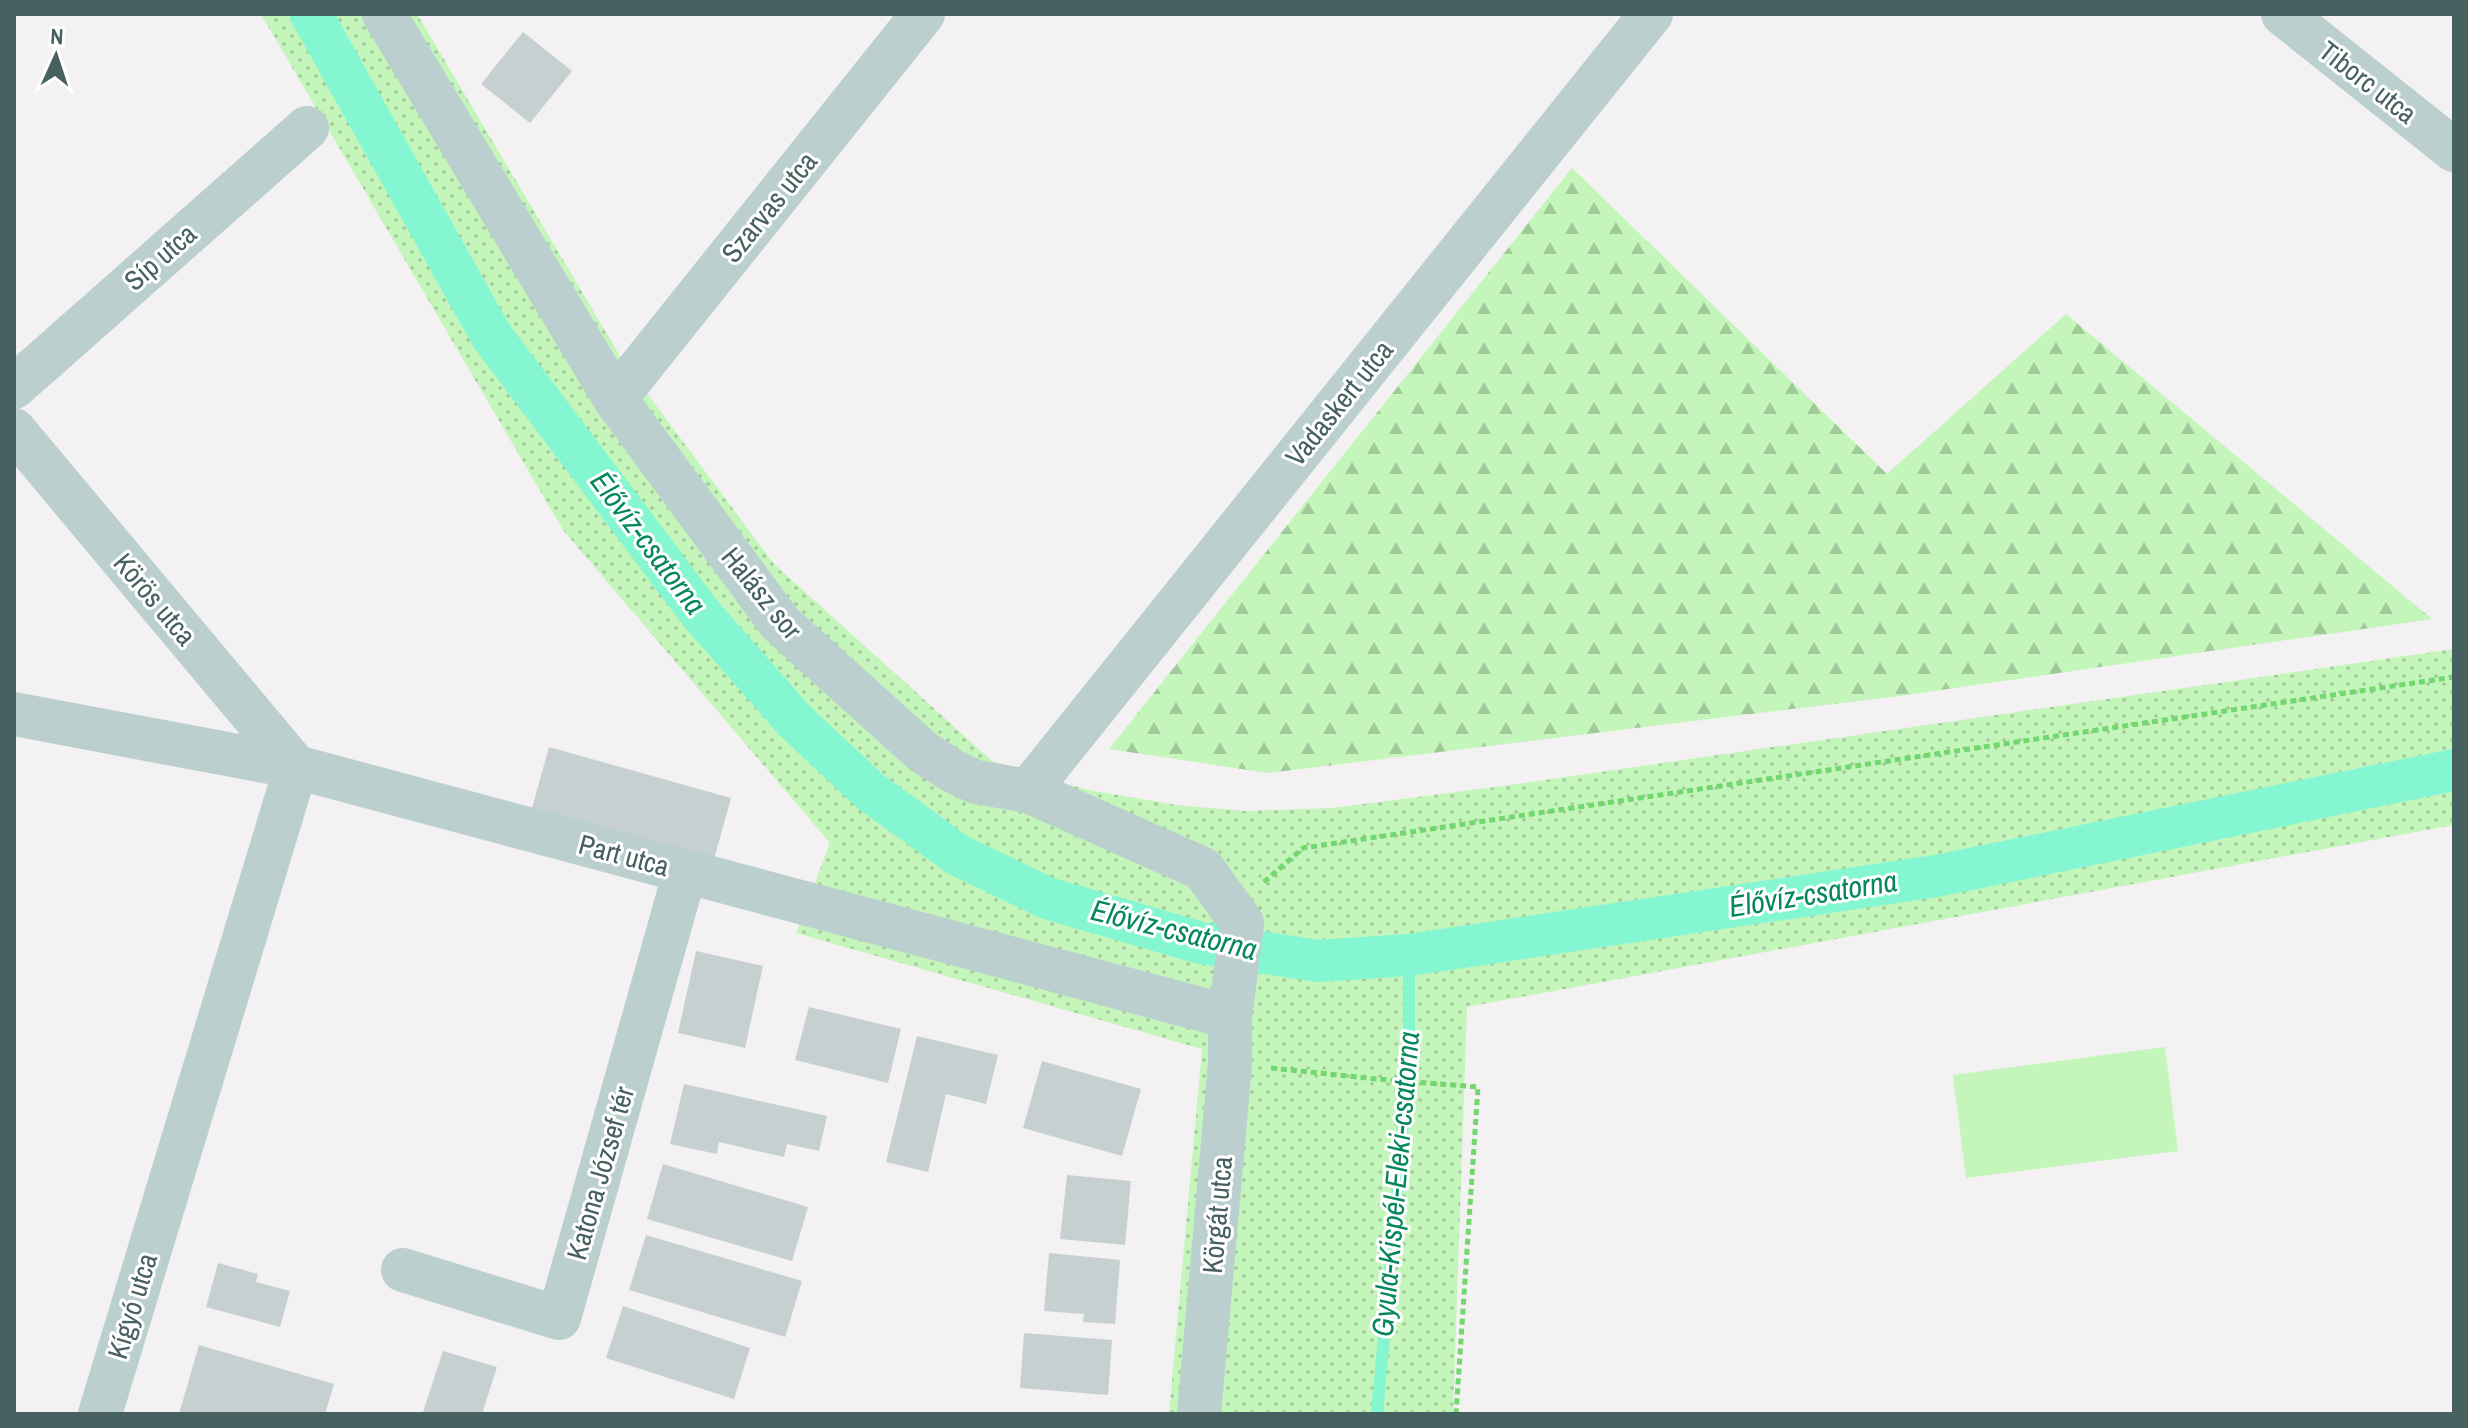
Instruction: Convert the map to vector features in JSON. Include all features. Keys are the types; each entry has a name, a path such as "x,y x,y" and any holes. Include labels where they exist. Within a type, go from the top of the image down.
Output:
{"street":[{"name":"Halász sor","path":"384,14 615,399 780,623 923,752 976,782 1028,791 1203,869 1238,916"},
{"name":"Szarvas utca","path":"615,399 923,14"},
{"name":"Vadaskert utca","path":"1028,791 1651,14"},
{"name":"Tiborc utca","path":"2283,14 2454,150"},
{"name":"Síp utca","path":"14,387 307,128"},
{"name":"Körös utca","path":"14,430 296,767"},
{"name":"Part utca","path":"14,714 296,767 685,872 1232,997"},
{"name":"Kígyó utca","path":"100,1414 296,767"},
{"name":"Katona József tér","path":"403,1270 559,1318 685,872"},
{"path":"1232,997 1238,916"},
{"name":"Körgát utca","path":"1199,1414 1230,1064 1232,997"}],"path":[{"path":"1238,916 1303,848 2454,677"},
{"path":"1230,1064 1478,1087 1456,1414"}],"green space":[{"path":"261,14 417,14 623,361 774,564 992,761 1088,790 1177,805 1245,811 1332,808 2454,649 2454,825 1467,1007 1453,1414 1169,1414 1202,1049 796,933 830,843 563,530"},
{"path":"1572,168 1887,474 2066,314 2432,619 1900,696 1268,773 1109,749"},
{"path":"2165,1047 2178,1151 1966,1178 1953,1075"}],"building":[{"path":"523,32 572,71 530,123 481,84"},
{"path":"549,747 731,798 711,870 529,819"},
{"path":"696,951 763,966 745,1048 678,1033"},
{"path":"809,1007 901,1029 888,1083 795,1060"},
{"path":"917,1036 998,1055 986,1104 946,1094 928,1172 886,1162"},
{"path":"1042,1061 1141,1089 1122,1156 1023,1128"},
{"path":"684,1084 827,1116 819,1151 787,1144 784,1157 719,1142 717,1154 670,1144"},
{"path":"663,1164 808,1207 792,1261 647,1219"},
{"path":"1067,1175 1131,1181 1125,1245 1060,1239"},
{"path":"646,1235 802,1281 785,1337 629,1290"},
{"path":"1049,1253 1120,1260 1115,1324 1083,1322 1084,1314 1044,1311"},
{"path":"218,1263 258,1274 256,1282 290,1291 280,1327 206,1307"},
{"path":"623,1306 750,1348 734,1399 606,1358"},
{"path":"1024,1333 1112,1340 1108,1395 1020,1388"},
{"path":"199,1345 334,1384 325,1414 179,1414"},
{"path":"443,1351 497,1367 482,1414 423,1412"}],"waterway":[{"name":"Élővíz-csatorna","path":"311,14 491,335 701,614 795,721 871,792 958,855 1047,898 1201,943 1318,961 1409,955 1936,876 2454,770"},
{"name":"Gyula-Kispél-Eleki-csatorna","path":"1377,1414 1409,1057 1409,955"}]}
